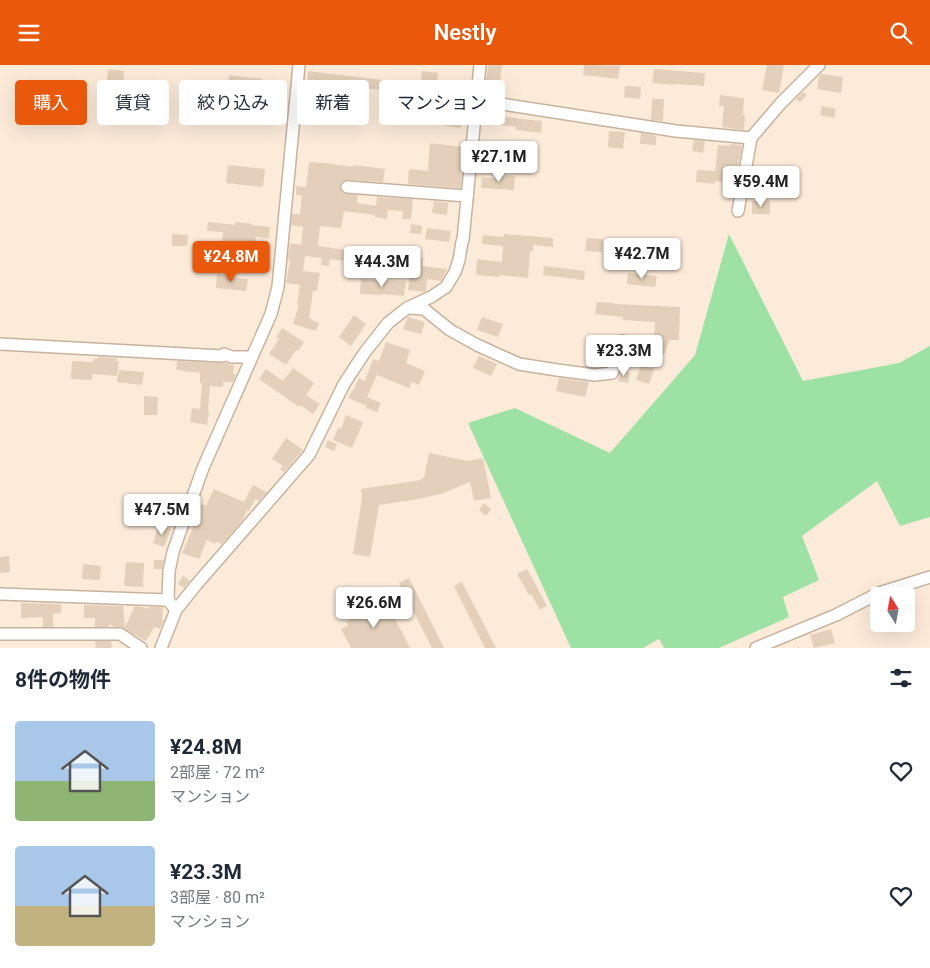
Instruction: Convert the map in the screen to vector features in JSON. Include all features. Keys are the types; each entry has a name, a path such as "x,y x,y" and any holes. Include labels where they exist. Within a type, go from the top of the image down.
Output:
{"street":[{"path":"176,610 168,600 169,571 173,552 203,468 271,314 278,287 299,65"},
{"path":"478,80 480,65"},
{"path":"738,211 751,138 819,65"},
{"path":"505,104 676,131 751,138"},
{"path":"161,648 176,610 309,455 344,384 365,352 388,323 407,308 446,287 455,272 463,240 474,125"},
{"path":"347,187 467,195"},
{"path":"407,308 424,309 450,330 476,345 520,364 557,370 595,375 612,373 622,341"},
{"path":"0,345 252,357"},
{"path":"756,648 836,615 879,593 930,577"},
{"path":"0,594 168,600"},
{"path":"0,634 120,634 141,648"}],"green space":[{"path":"729,234 803,381 899,363 930,346 930,517 900,526 877,481 802,536 819,580 783,597 789,617 719,648 664,648 659,639 643,648 571,648 468,423 515,408 610,453 695,355"}],"building":[{"path":"488,65 502,65 500,80 486,80"},
{"path":"584,65 620,66 618,79 583,75"},
{"path":"767,65 784,65 779,93 762,90"},
{"path":"108,69 124,71 123,80 107,80"},
{"path":"654,69 705,73 704,86 652,83"},
{"path":"308,71 383,80 379,80 379,90 369,89 369,80 307,80"},
{"path":"422,71 438,73 437,80 421,80"},
{"path":"821,74 843,77 841,93 817,89"},
{"path":"229,75 262,79 262,80 229,80"},
{"path":"625,86 641,87 640,99 624,97"},
{"path":"803,92 807,95 800,102 796,99"},
{"path":"720,95 744,98 744,130 722,127 724,106 719,106"},
{"path":"652,99 664,99 663,121 651,120"},
{"path":"822,106 836,109 834,118 820,115"},
{"path":"505,117 542,121 541,133 516,130 516,127 499,125 505,125"},
{"path":"441,125 461,125 461,128"},
{"path":"609,131 625,132 623,149 608,147"},
{"path":"641,133 656,136 656,145 640,144"},
{"path":"694,140 705,141 703,153 692,151"},
{"path":"430,143 463,147 460,175 462,175 461,188 408,184 409,169 428,171"},
{"path":"730,144 742,145 735,184 715,181 715,184 696,182 697,170 715,171 718,145 730,146"},
{"path":"309,162 385,169 383,182 348,180 341,182 342,193 358,195 357,203 376,206 377,197 413,199 411,219 402,219 403,211 388,210 387,219 375,217 375,215 344,211 341,228 320,226 318,246 352,251 351,262 330,259 329,266 321,265 322,258 305,256 303,271 320,273 317,291 313,291 309,318 319,323 316,331 293,324 299,305 297,305 300,285 286,283 290,260 288,260 290,243 301,245 303,227 291,225 292,214 300,214 302,195 296,195 296,186 306,187"},
{"path":"228,165 265,169 263,187 226,183"},
{"path":"500,175 515,176 514,190 481,188 482,178 499,178"},
{"path":"434,201 448,203 447,215 432,213"},
{"path":"752,201 770,201 770,214 752,214"},
{"path":"208,222 235,225 235,222 270,227 269,238 256,237 254,253 240,251 240,255 221,253 223,232 207,231"},
{"path":"411,224 422,226 421,234 410,233"},
{"path":"427,228 451,231 449,242 425,239"},
{"path":"172,234 188,235 187,246 172,246"},
{"path":"504,234 553,238 553,247 533,245 533,251 530,251 528,278 476,275 477,259 502,262 503,246 482,244 483,235 504,237"},
{"path":"587,238 603,239 602,252 585,251"},
{"path":"412,257 423,258 422,266 447,269 441,281 427,279 426,291 424,292 408,290"},
{"path":"544,266 585,271 584,280 543,275"},
{"path":"628,273 657,276 655,287 627,284"},
{"path":"217,274 225,275 225,277 248,279 246,291 216,288"},
{"path":"361,279 406,282 404,296 360,294"},
{"path":"597,302 680,307 679,340 670,340 664,355 652,351 654,347 655,322 623,320 623,317 595,314"},
{"path":"354,315 366,324 351,346 339,337"},
{"path":"408,317 425,322 421,334 403,329"},
{"path":"482,317 503,324 498,337 477,330"},
{"path":"282,328 304,342 286,365 269,354 279,339 276,338"},
{"path":"588,338 605,341 603,354 586,351"},
{"path":"386,342 410,350 406,363 425,371 419,385 412,382 409,388 377,375 367,397 381,403 377,412 348,398 359,378 365,381 373,359 379,361"},
{"path":"479,356 497,364 491,376 473,368"},
{"path":"98,357 117,358 116,361 119,361 117,376 92,374 92,380 71,379 72,361 93,362 94,358 97,359"},
{"path":"177,361 234,365 233,374 236,374 233,382 223,382 223,387 210,386 207,425 190,422 192,408 200,409 202,383 200,383 200,373 176,370"},
{"path":"641,365 654,369 649,384 636,380"},
{"path":"293,368 314,383 306,395 320,404 313,414 300,405 299,407 259,379 266,369 283,381"},
{"path":"119,370 144,372 142,385 117,382"},
{"path":"620,371 630,373 628,383 618,381"},
{"path":"559,378 589,382 585,397 556,391"},
{"path":"144,396 158,397 157,415 144,415"},
{"path":"346,415 363,422 352,448 333,440 338,428 341,429"},
{"path":"286,438 303,450 284,472 280,469 283,466 272,459"},
{"path":"328,440 337,444 334,451 325,447"},
{"path":"429,453 468,461 483,458 491,498 474,501 470,482 441,494 379,505 370,557 353,554 362,498 361,489 421,480 424,478"},
{"path":"253,485 267,492 259,501 255,499 242,521 222,544 216,542 215,544 207,540 199,559 182,553 198,517 195,516 200,503 206,506 214,489 244,502"},
{"path":"142,499 178,502 177,515 155,514 155,510 142,509"},
{"path":"484,503 491,509 486,516 479,510"},
{"path":"159,525 171,529 164,547 153,543"},
{"path":"9,556 10,572 0,573 0,557"},
{"path":"154,560 164,560 162,569 154,569"},
{"path":"126,562 144,563 143,587 124,586"},
{"path":"83,564 101,566 100,580 82,579"},
{"path":"527,569 547,606 540,610 517,574"},
{"path":"183,576 190,581 184,588 178,584"},
{"path":"409,578 444,648 432,648 399,583"},
{"path":"462,582 496,648 485,648 454,586"},
{"path":"21,603 61,604 61,613 53,614 53,627 43,627 43,617 21,618"},
{"path":"374,603 376,606 381,603 383,607 388,605 410,648 351,648 341,629 348,625 346,621 353,618 351,615"},
{"path":"84,605 123,606 125,627 135,606 149,609 149,607 163,607 162,620 164,620 160,629 154,627 146,641 121,627 109,624 109,627 95,627 95,618 84,618"},
{"path":"831,629 835,643 814,648 810,635"},
{"path":"95,641 111,641 112,648 96,648"}]}
